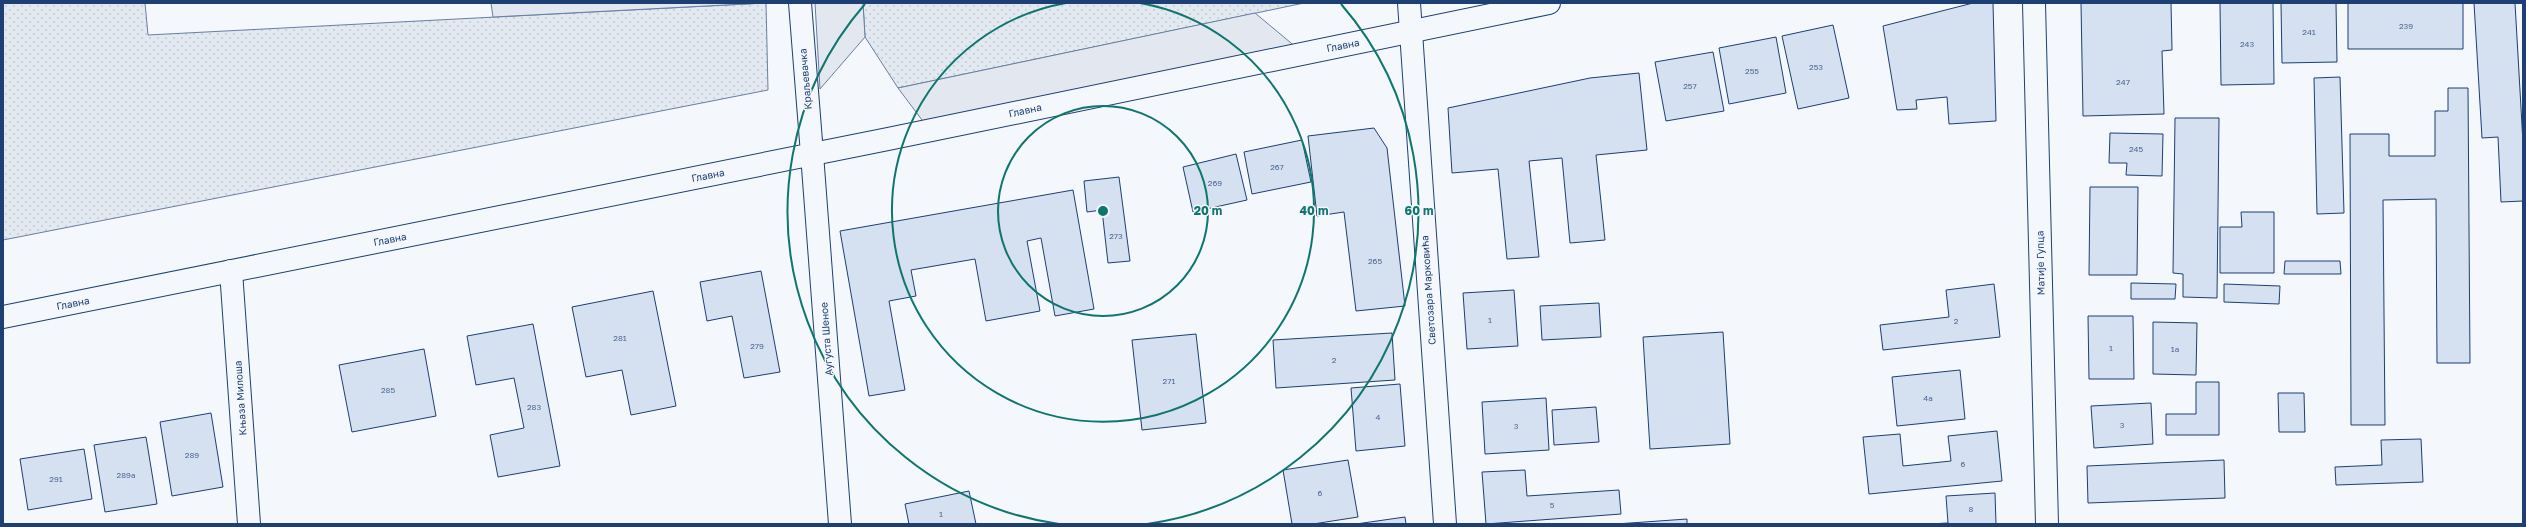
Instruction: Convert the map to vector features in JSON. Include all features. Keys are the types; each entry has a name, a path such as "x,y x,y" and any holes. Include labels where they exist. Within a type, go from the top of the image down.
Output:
{"main road":[{"name":"Краљевачка","path":"800,3 812,154"},
{"path":"1409,3 1412,32"},
{"name":"Главна","path":"3,317 812,154 1549,3"},
{"name":"Матије Гупца","path":"2034,3 2047,524"},
{"name":"Светозара Марковића","path":"1412,32 1445,524"},
{"name":"Аугуста Шеное","path":"812,154 840,524"},
{"name":"Књаза Милоша","path":"231,271 249,524"}],"shaded area":[{"path":"3,3 145,3 148,35 766,3 768,90 3,240"},
{"path":"491,3 764,3 493,17"},
{"path":"815,3 863,3 865,37 820,89"},
{"path":"863,3 1304,3 898,88 865,37"},
{"path":"1255,13 1297,48 925,124 898,88"}],"building":[{"path":"1973,3 1993,3 1996,121 1949,124 1947,97 1916,100 1917,109 1897,110 1883,26"},
{"path":"2081,3 2171,3 2172,50 2162,51 2164,114 2083,116"},
{"path":"2220,3 2273,3 2274,84 2221,85"},
{"path":"2281,3 2336,3 2337,62 2282,63"},
{"path":"2348,3 2463,3 2463,49 2348,49"},
{"path":"2474,3 2515,3 2523,143 2523,201 2501,202 2498,137 2482,138"},
{"path":"1833,25 1849,98 1798,109 1782,36"},
{"path":"1776,37 1786,93 1729,104 1719,48"},
{"path":"1713,52 1724,111 1666,121 1655,62"},
{"path":"1639,73 1647,150 1596,155 1605,240 1570,243 1562,158 1529,161 1539,257 1507,259 1498,169 1452,173 1448,108 1590,78"},
{"path":"2340,77 2344,213 2317,214 2314,78"},
{"path":"2448,88 2468,88 2470,363 2437,363 2436,199 2383,200 2385,425 2351,425 2350,134 2389,134 2389,156 2435,156 2435,111 2448,111"},
{"path":"2175,118 2219,118 2217,298 2183,297 2183,274 2173,273"},
{"path":"1374,128 1387,148 1405,306 1356,311 1344,212 1317,216 1308,136"},
{"path":"2110,133 2163,134 2162,176 2126,175 2127,163 2109,163"},
{"path":"1302,140 1311,182 1252,194 1244,152"},
{"path":"1236,154 1247,200 1193,212 1183,167"},
{"path":"1119,177 1130,261 1108,263 1102,210 1087,212 1084,181"},
{"path":"2090,187 2138,187 2137,275 2089,275"},
{"path":"1073,190 1094,309 1055,316 1041,238 1027,241 1040,311 986,321 975,259 911,270 916,296 889,301 905,390 869,396 840,231"},
{"path":"2241,212 2274,212 2274,273 2220,273 2220,227 2242,227"},
{"path":"2285,261 2340,261 2341,274 2284,274"},
{"path":"761,271 780,372 744,378 732,316 707,321 700,282"},
{"path":"2131,283 2176,284 2175,299 2131,299"},
{"path":"1994,284 2000,337 1883,350 1880,325 1949,317 1946,290"},
{"path":"2224,284 2280,286 2279,304 2224,302"},
{"path":"1514,290 1518,346 1467,349 1463,293"},
{"path":"653,291 676,406 631,415 622,370 586,377 572,307"},
{"path":"1599,303 1601,337 1542,340 1540,306"},
{"path":"2088,316 2133,316 2134,379 2089,379"},
{"path":"2153,322 2197,323 2196,375 2153,374"},
{"path":"533,324 560,466 498,477 490,435 524,428 514,378 476,385 467,336"},
{"path":"1723,332 1730,444 1650,449 1643,337"},
{"path":"1392,333 1395,380 1276,388 1273,340"},
{"path":"1196,334 1206,423 1142,430 1132,340"},
{"path":"424,349 436,416 352,432 339,365"},
{"path":"1960,370 1965,419 1897,426 1892,377"},
{"path":"2196,382 2219,382 2219,435 2166,435 2166,414 2196,414"},
{"path":"1400,384 1405,446 1356,451 1351,388"},
{"path":"2278,393 2304,393 2305,432 2279,432"},
{"path":"1546,398 1549,450 1485,454 1482,402"},
{"path":"2151,403 2153,444 2094,448 2091,406"},
{"path":"1596,407 1599,442 1554,445 1552,410"},
{"path":"211,413 223,487 172,496 160,422"},
{"path":"1997,431 2002,481 1869,494 1863,437 1900,434 1903,466 1951,461 1948,436"},
{"path":"146,437 157,504 105,512 94,445"},
{"path":"2421,439 2423,482 2336,485 2335,467 2382,465 2381,440"},
{"path":"84,449 92,499 28,510 20,459"},
{"path":"1348,460 1358,517 1313,524 1292,524 1283,470"},
{"path":"2224,460 2225,498 2088,503 2087,466"},
{"path":"1525,470 1527,496 1619,490 1621,514 1486,524 1482,472"},
{"path":"969,491 976,524 909,524 905,504"},
{"path":"1995,493 1996,524 1929,524 1948,523 1946,496"},
{"path":"1405,517 1406,524 1356,524"},
{"path":"1687,519 1687,524 1616,524"}]}
